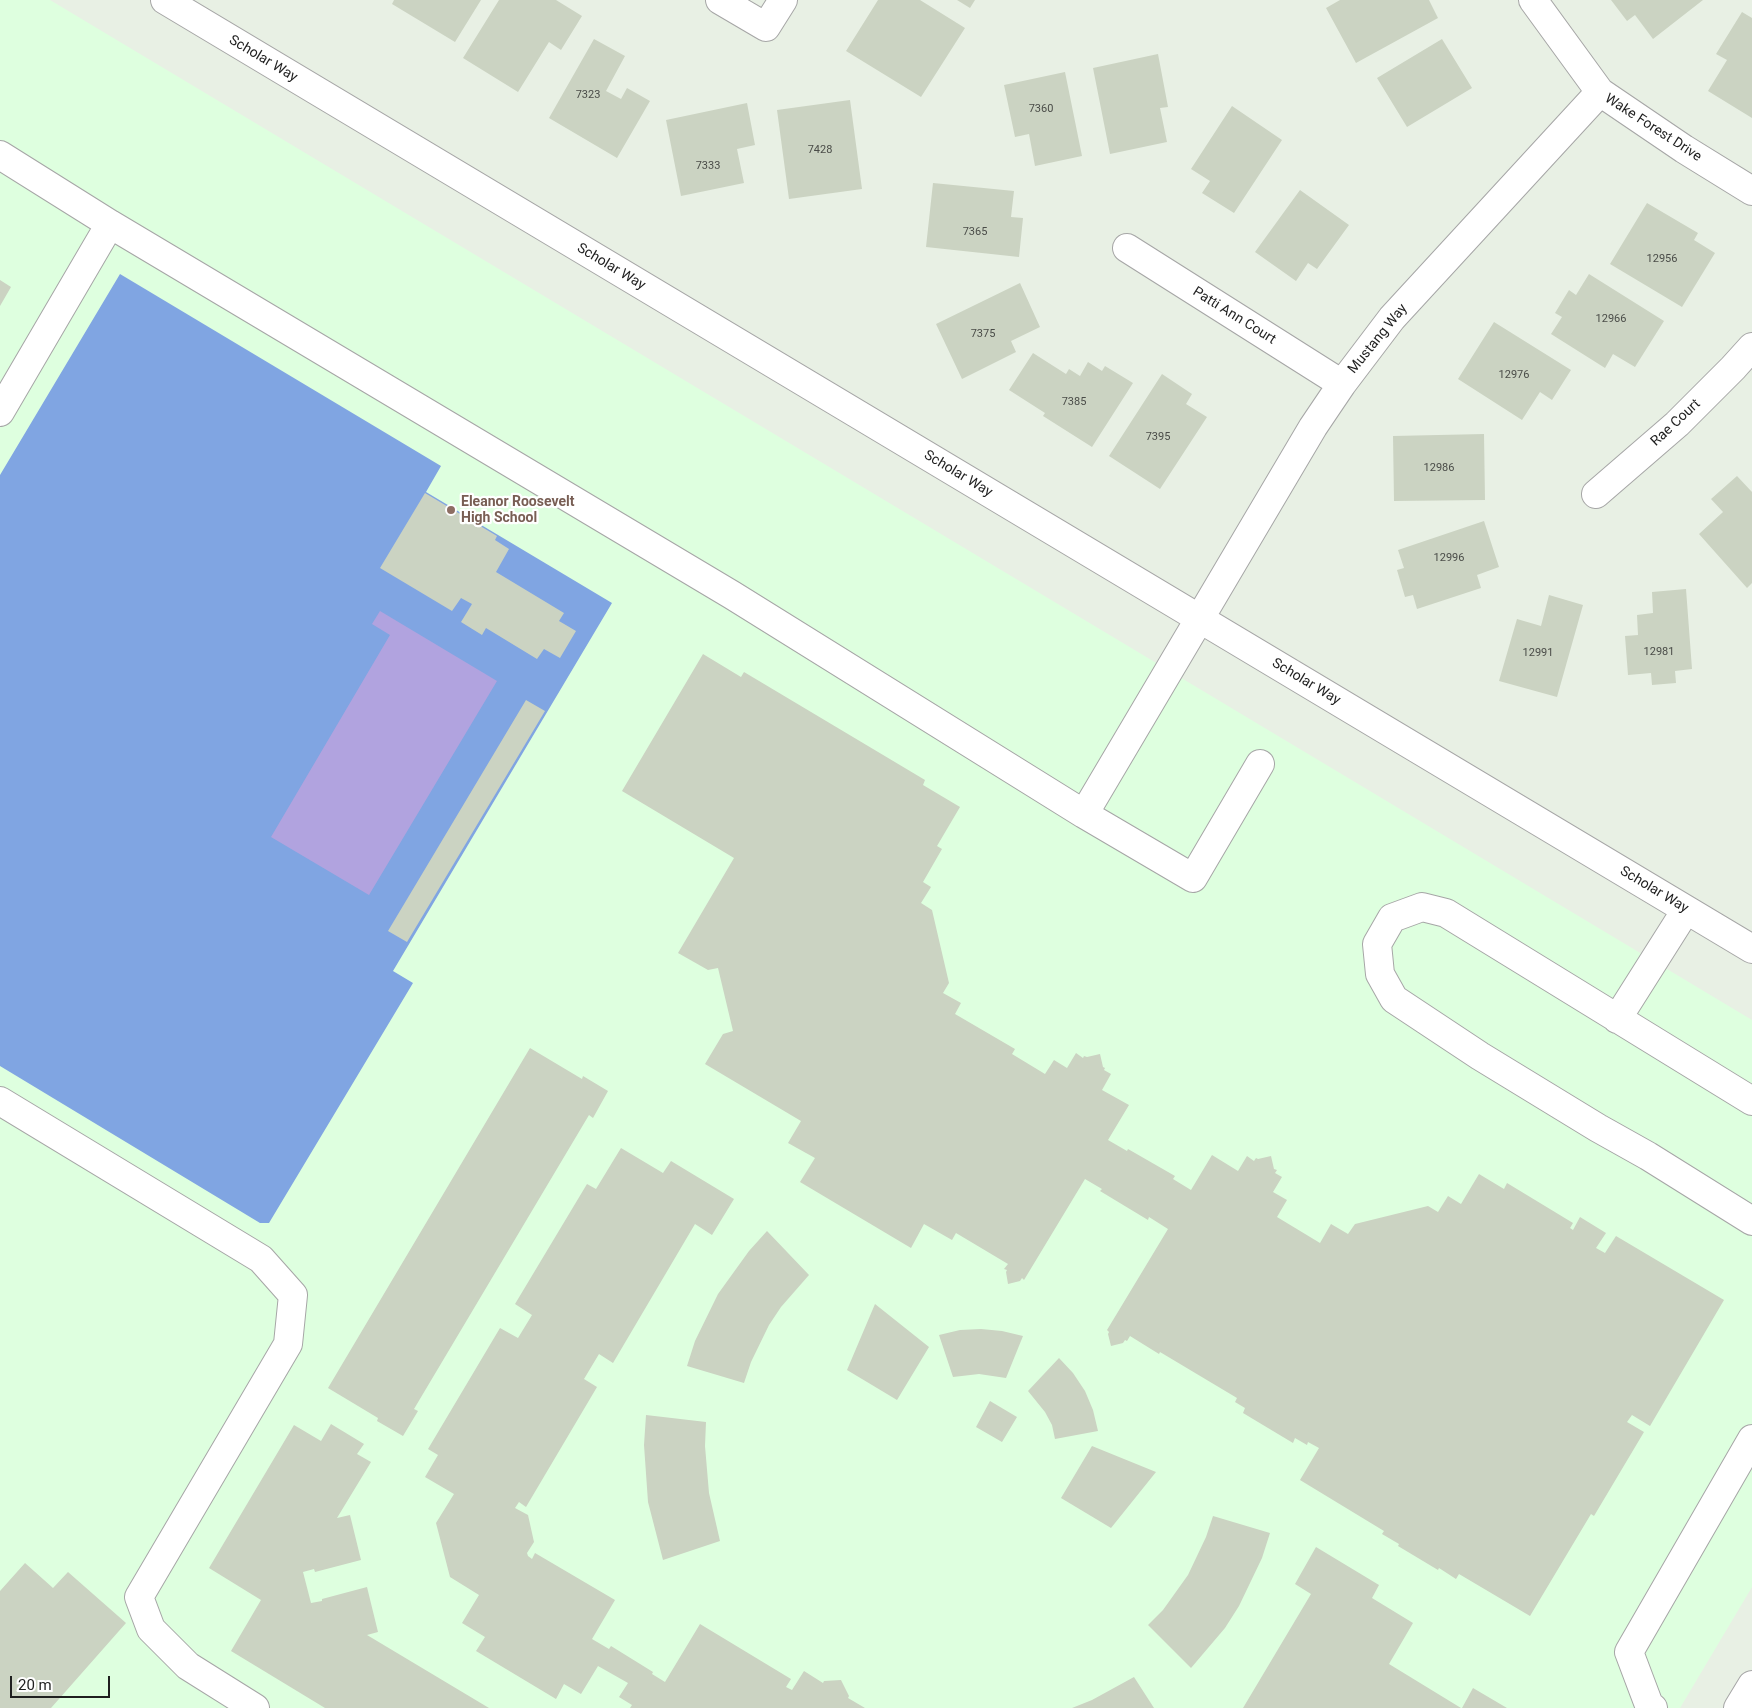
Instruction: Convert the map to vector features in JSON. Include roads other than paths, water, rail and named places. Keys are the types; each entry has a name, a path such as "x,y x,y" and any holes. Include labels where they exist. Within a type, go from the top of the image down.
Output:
{"street":[{"name":"Scholar Way","path":"165,0 1752,949"},
{"path":"720,0 766,27 783,0"},
{"name":"Wake Forest Drive","path":"1533,0 1600,92 1684,149 1752,191"},
{"name":"Mustang Way","path":"1084,814 1314,427 1342,384 1392,318 1600,92"},
{"path":"0,156 110,224 732,595 1084,814 1192,878 1260,764"},
{"path":"0,412 110,224"},
{"name":"Patti Ann Court","path":"1127,248 1342,384"},
{"name":"Rae Court","path":"1596,494 1677,424 1752,347"},
{"path":"1752,1100 1446,914 1422,907 1392,918 1377,944 1380,974 1394,1000 1480,1056 1598,1128 1648,1156 1752,1221"},
{"path":"1617,1019 1686,910"},
{"path":"0,1101 261,1259 293,1295 288,1344 139,1597 151,1629 188,1666 255,1708"},
{"path":"1649,1707 1628,1652 1752,1439"},
{"path":"1738,1708 1752,1685"}],"place":[{"name":"Eleanor Roosevelt High School","path":"451,510"}]}
